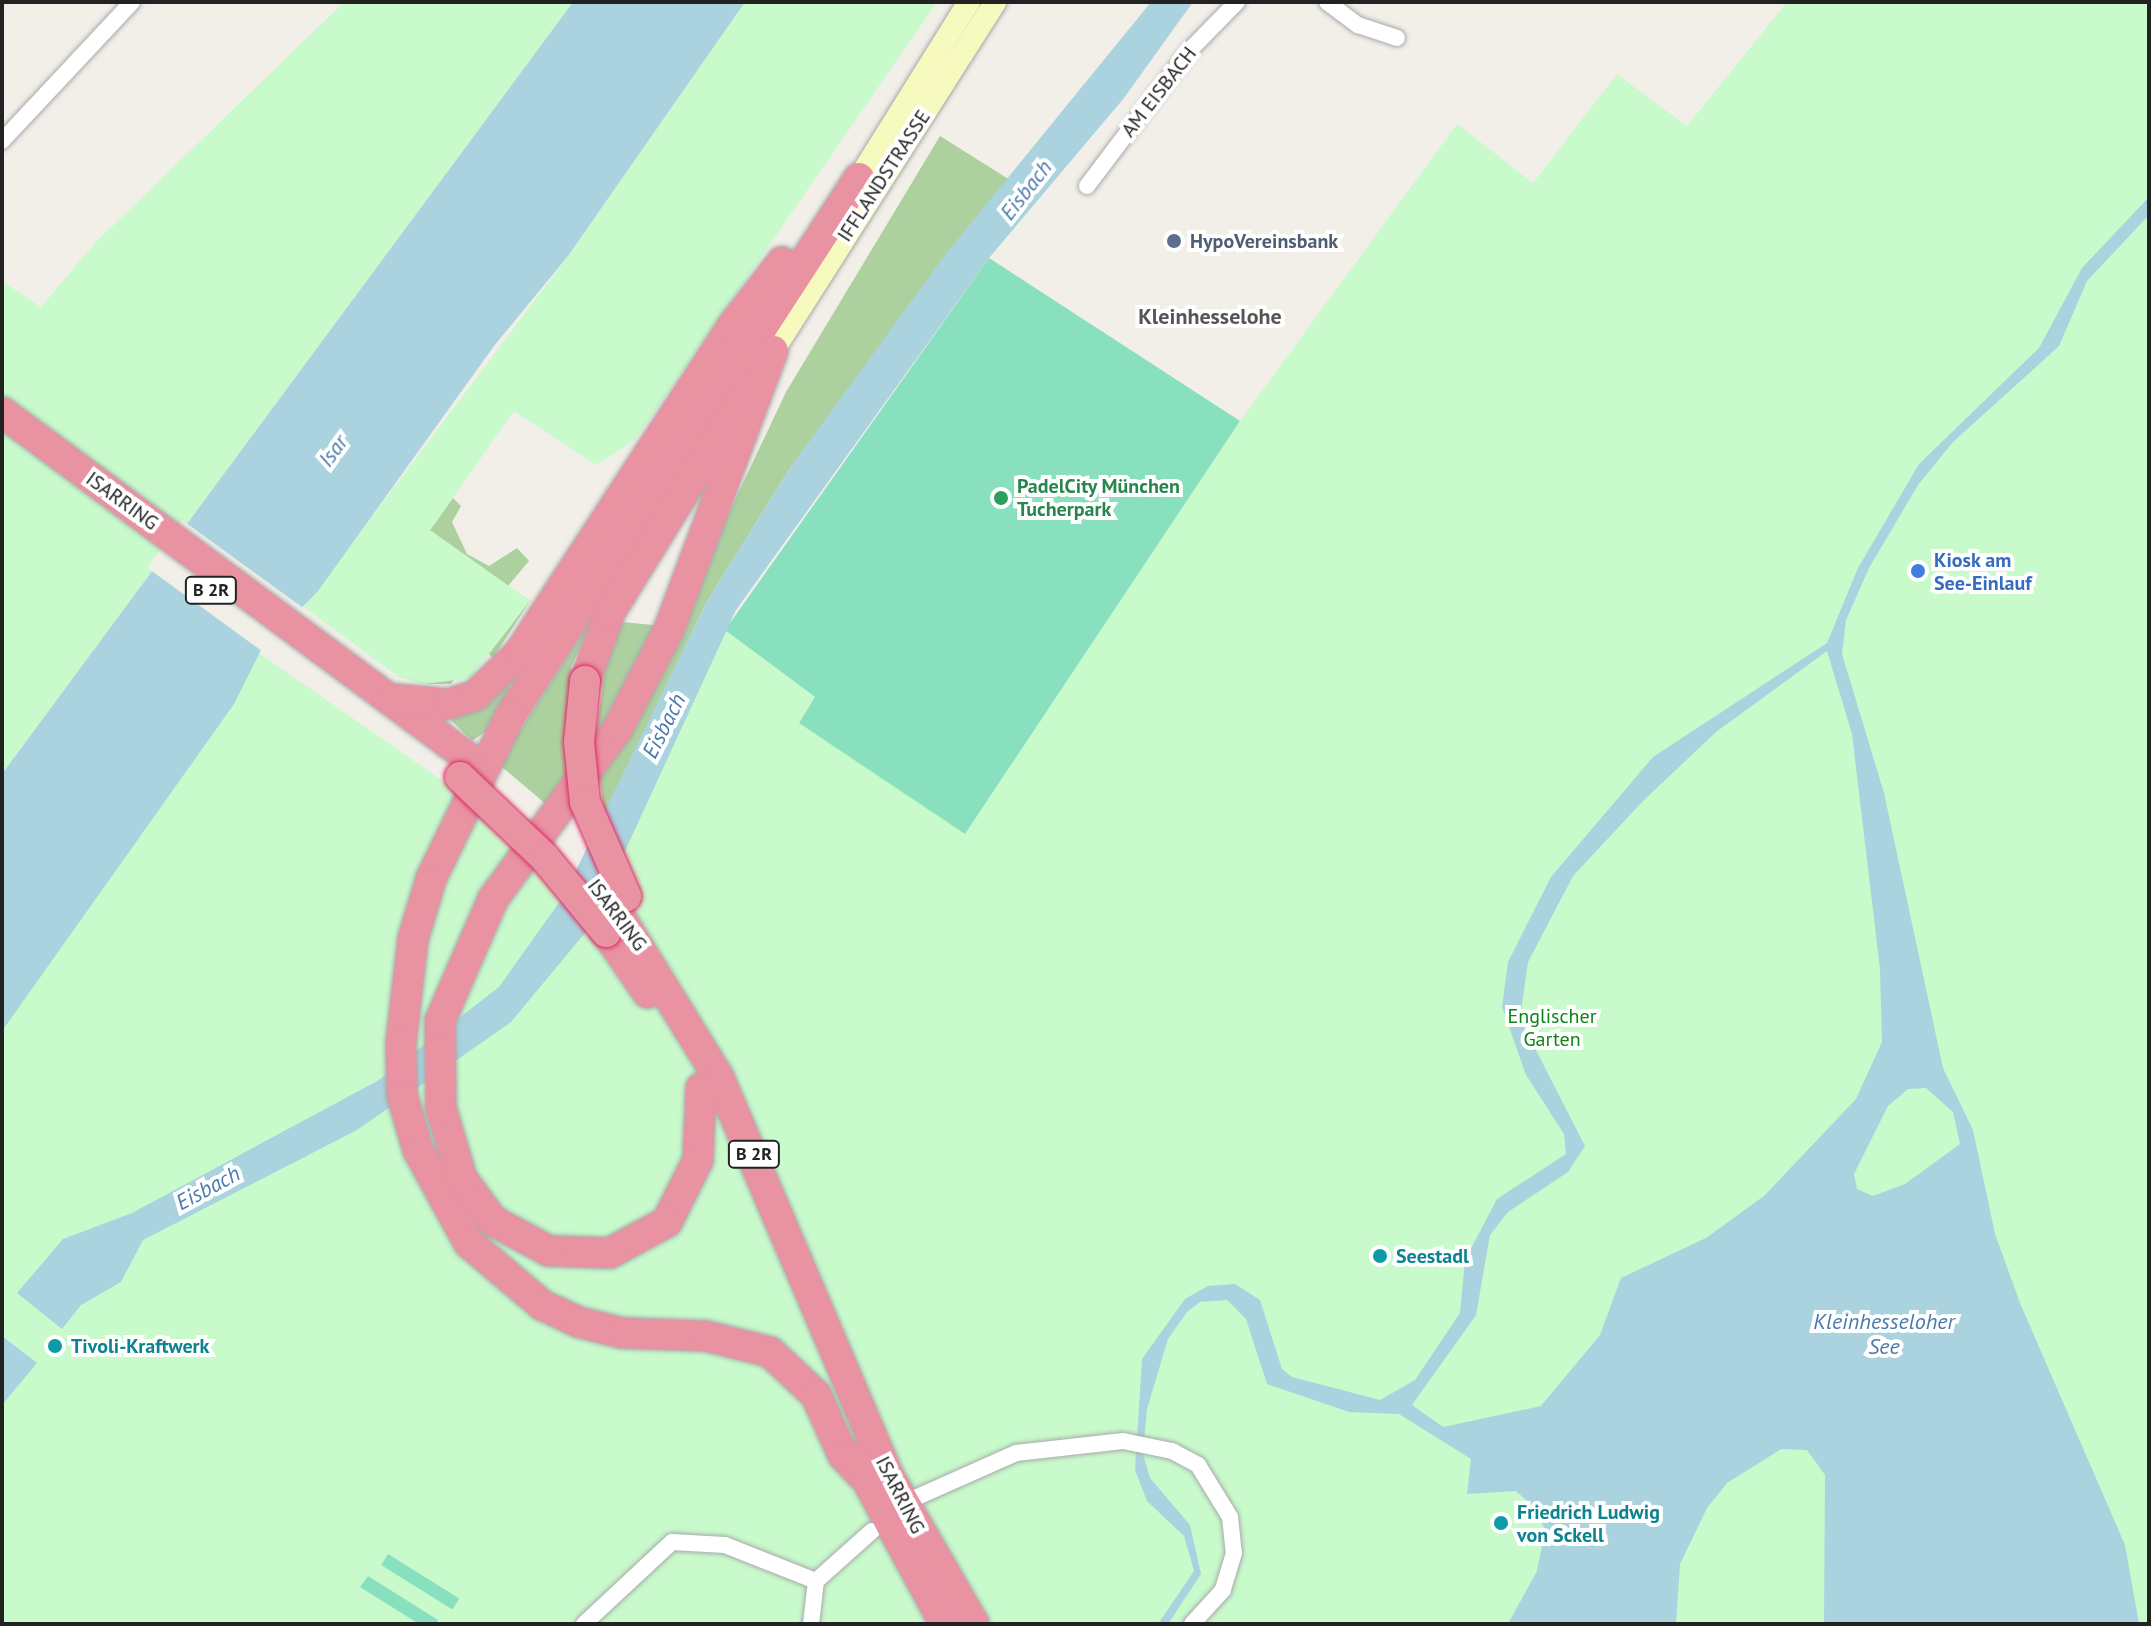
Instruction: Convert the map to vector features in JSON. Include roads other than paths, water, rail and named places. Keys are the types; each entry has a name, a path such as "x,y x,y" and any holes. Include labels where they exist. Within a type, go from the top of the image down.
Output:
{"highway":[{"path":"378,696 449,704 476,695 520,652 733,325 859,178"},
{"path":"859,178 510,716 431,879 413,939 401,1043 402,1095 418,1150 469,1243 522,1291 578,1322 638,1335 706,1336 770,1352 816,1395 843,1455 861,1474"},
{"path":"616,913 585,802 579,742 585,681 610,612 773,351"},
{"path":"701,1088 698,1160 686,1194 649,1235 610,1253 564,1254 517,1239 493,1221 462,1179 446,1135 440,1021 493,899 618,728 669,629 773,351"},
{"name":"ISARRING","path":"2,412 88,488"},
{"name":"ISARRING","path":"2,438 88,488 378,696 561,845 637,939 718,1076 888,1475 974,1624"},
{"name":"ISARRING","path":"616,913 701,1088 861,1474 942,1621"}],"main road":[{"name":"IFFLANDSTRASSE","path":"859,178 969,2"},
{"name":"IFFLANDSTRASSE","path":"773,351 995,2"}],"street":[{"path":"2,141 132,2"},
{"name":"AM EISBACH","path":"1087,186 1190,50 1237,2"},
{"path":"1327,2 1358,25 1397,38"},
{"path":"915,1498 1016,1453 1123,1441 1149,1443 1198,1465 1230,1517 1234,1553 1223,1590 1192,1624"},
{"path":"811,1624 816,1581 872,1531"},
{"path":"584,1624 672,1542 725,1545 816,1581"}],"water":[{"name":"Isar","path":"573,2 745,2 568,256 494,346 318,591 261,650 234,704 2,1031 2,774"},
{"name":"Eisbach","path":"1151,2 1193,2 1124,98 989,258 736,610 590,927 511,1022 357,1130 143,1240 121,1282 81,1305 62,1329 17,1293 63,1239 132,1213 379,1080 499,987 563,897 706,603 790,468 945,255"},
{"name":"Kleinhesseloher See","path":"2149,197 2149,215 2087,281 2059,346 1953,442 1918,485 1869,568 1846,620 1842,654 1884,793 1943,1068 1973,1130 1995,1234 2020,1303 2125,1545 2139,1624 1824,1624 1825,1475 1807,1450 1781,1449 1727,1483 1707,1508 1680,1564 1676,1624 1508,1624 1537,1571 1545,1530 1534,1507 1516,1491 1467,1494 1471,1459 1399,1414 1349,1412 1267,1384 1246,1319 1227,1300 1200,1302 1187,1312 1168,1339 1147,1409 1143,1454 1150,1478 1190,1525 1201,1574 1168,1624 1158,1624 1194,1571 1184,1536 1147,1501 1135,1470 1142,1359 1185,1299 1208,1286 1235,1284 1260,1300 1282,1369 1292,1377 1380,1400 1415,1380 1460,1313 1465,1260 1497,1199 1566,1154 1564,1134 1526,1075 1502,1007 1508,962 1551,877 1653,757 1827,643 1858,568 1919,464 2039,348 2082,268","holes":["1827,651 1852,734 1880,969 1882,1042 1856,1099 1764,1196 1706,1238 1621,1278 1600,1335 1541,1406 1443,1427 1412,1405 1476,1315 1490,1235 1508,1212 1568,1172 1585,1146 1520,1019 1528,962 1573,876 1643,801 1716,732","1926,1088 1953,1112 1960,1144 1905,1184 1873,1196 1857,1189 1854,1174 1888,1106 1908,1089"]},
{"path":"2,1336 37,1363 2,1405"}],"place":[{"name":"HypoVereinsbank","path":"1174,241"},
{"name":"PadelCity München Tucherpark","path":"1001,498"},
{"name":"Kiosk am See-Einlauf","path":"1918,571"},
{"name":"Seestadl","path":"1380,1256"},
{"name":"Tivoli-Kraftwerk","path":"55,1346"},
{"name":"Friedrich Ludwig von Sckell","path":"1501,1523"}],"district":[{"name":"Kleinhesselohe","path":"1210,317"}],"park label":[{"name":"Englischer Garten","path":"1552,1028"}]}
